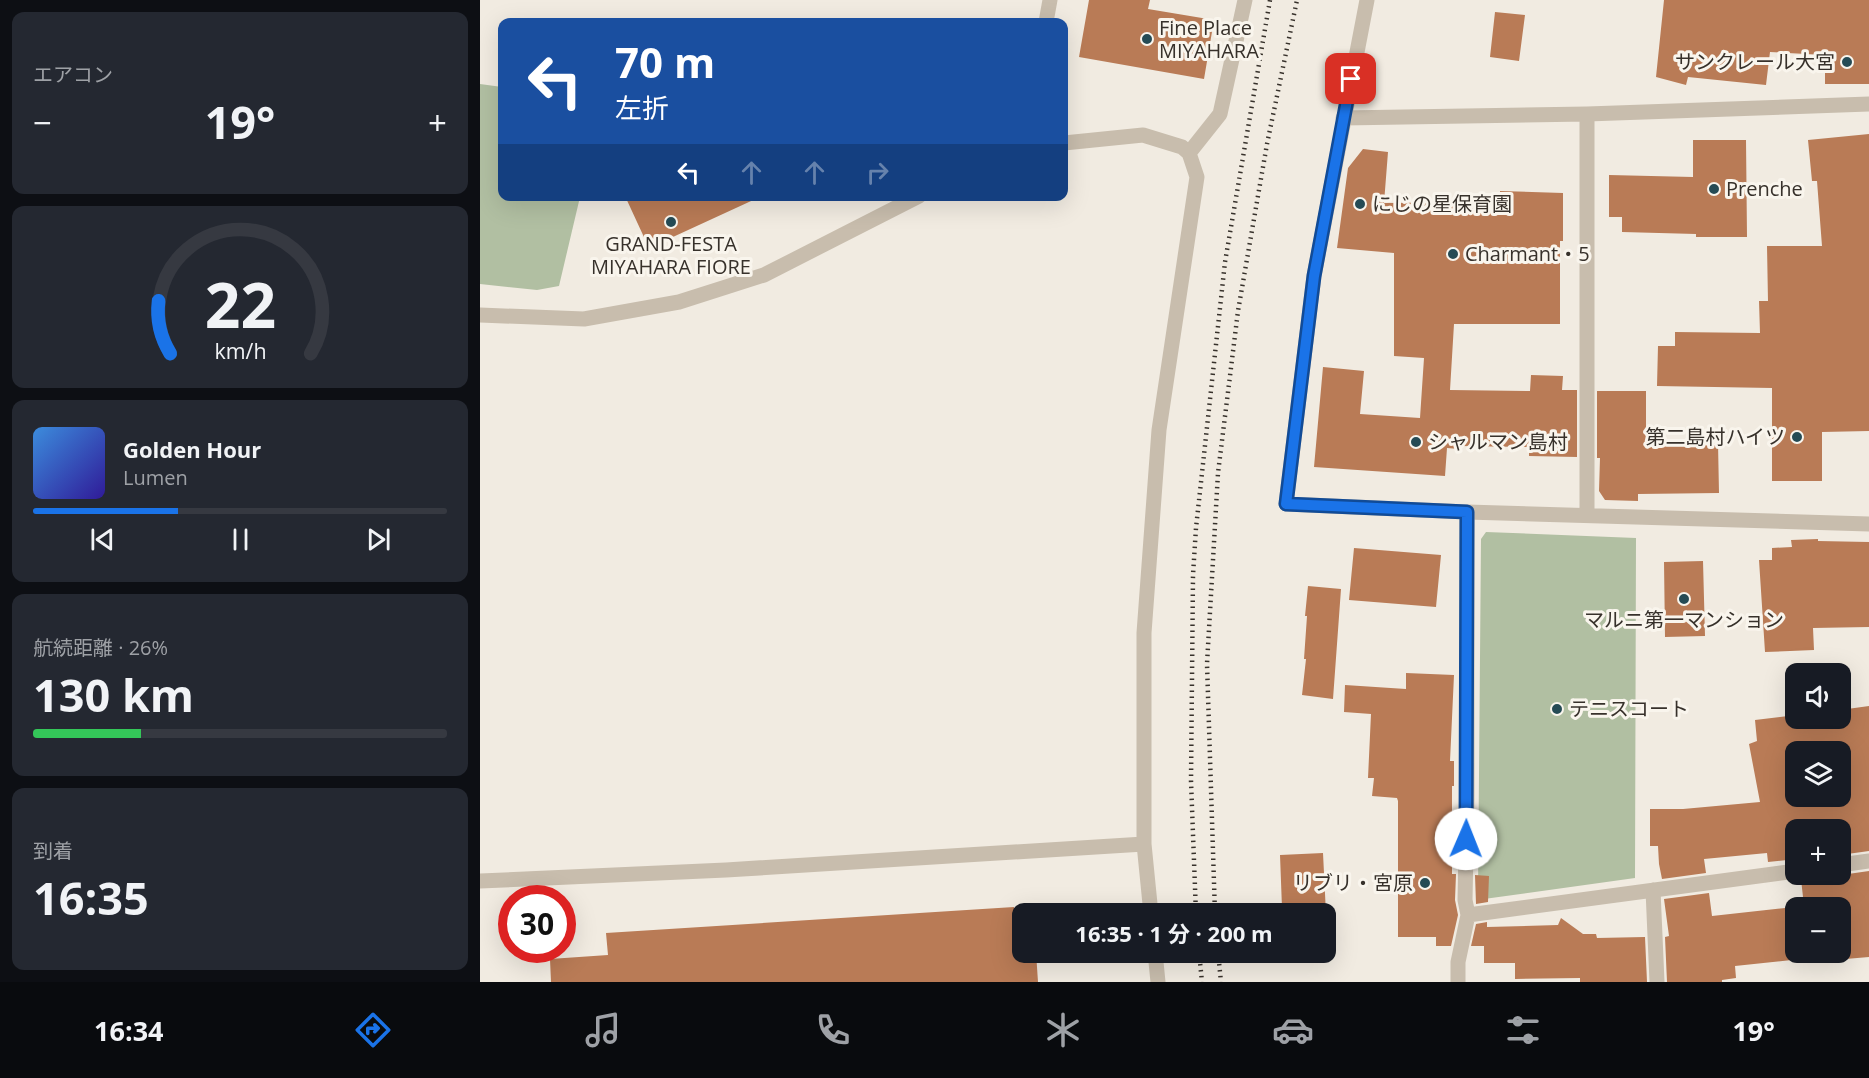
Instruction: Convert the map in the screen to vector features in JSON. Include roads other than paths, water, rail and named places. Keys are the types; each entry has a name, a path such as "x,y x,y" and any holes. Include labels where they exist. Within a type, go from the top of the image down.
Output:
{"street":[{"path":"1047,18 1050,0"},
{"path":"1189,153 1220,114 1245,0"},
{"path":"1367,0 1314,276 1286,504 1869,524"},
{"path":"1343,118 1587,114 1869,104"},
{"path":"1587,114 1587,515"},
{"path":"1068,143 1143,135 1182,147 1189,153 1197,177 1159,430 1144,633 1144,844 1150,903"},
{"path":"480,315 584,318 679,302 764,275 909,201"},
{"path":"1458,982 1458,962 1468,915 1465,900 1467,512"},
{"path":"480,881 726,870 1144,844"},
{"path":"1851,863 1869,861"},
{"path":"1468,915 1785,872"},
{"path":"1653,890 1657,982"},
{"path":"1156,963 1158,982"}],"railway":[{"path":"1196,903 1191,781 1193,575 1196,528 1225,262 1270,0"},
{"path":"1215,903 1207,664 1218,473 1238,311 1267,144 1297,0"},
{"path":"1200,963 1202,982"},
{"path":"1219,963 1221,982"}],"place":[{"name":"Fine Place MIYAHARA","path":"1147,39"},
{"name":"サンクレール大宮","path":"1847,62"},
{"name":"Prenche","path":"1714,189"},
{"name":"にじの星保育園","path":"1360,204"},
{"name":"GRAND-FESTA MIYAHARA FIORE","path":"671,222"},
{"name":"Charmant・5","path":"1453,254"},
{"name":"第二島村ハイツ","path":"1797,437"},
{"name":"シャルマン島村","path":"1416,442"},
{"name":"マルニ第一マンション","path":"1684,599"},
{"name":"テニスコート","path":"1557,709"},
{"name":"リブリ・宮原","path":"1425,883"}]}
